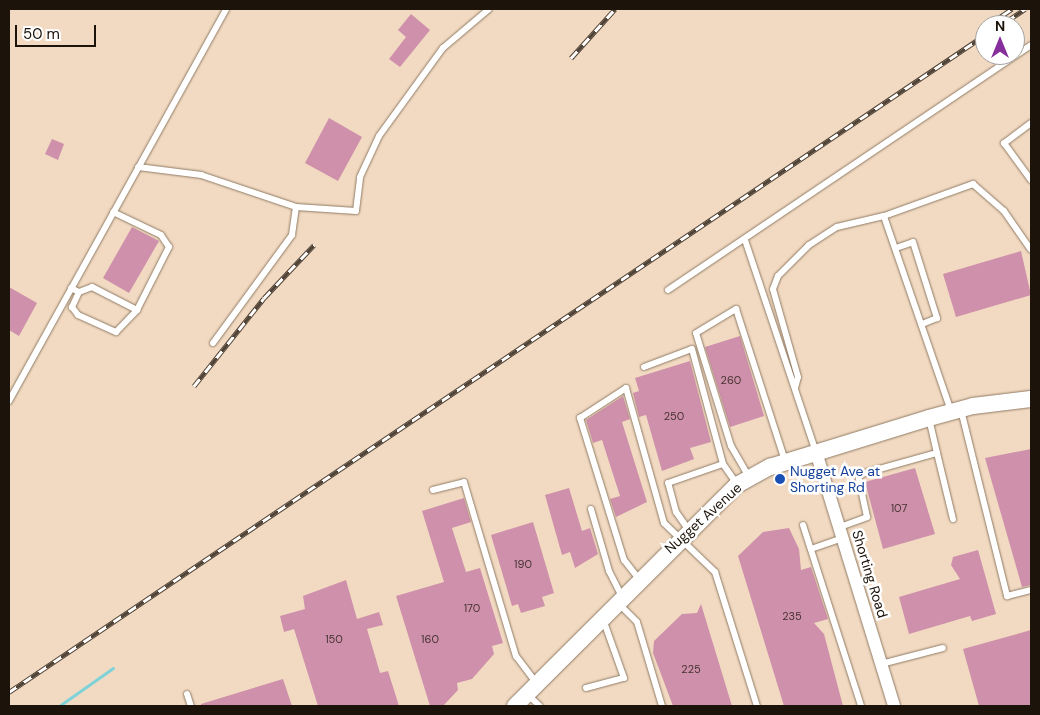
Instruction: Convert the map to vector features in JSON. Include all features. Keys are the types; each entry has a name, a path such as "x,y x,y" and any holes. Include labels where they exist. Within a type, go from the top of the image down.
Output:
{"street":[{"name":"Nugget Avenue","path":"515,706 683,534 744,481 785,462 956,410 1031,398"},
{"name":"Shorting Road","path":"816,452 894,706"}],"lane":[{"path":"9,401 226,9"},
{"path":"138,167 201,175 296,207 356,211 360,177 385,128 443,48 489,9"},
{"path":"668,290 745,240 1031,45"},
{"path":"1031,123 1004,143 1031,180"},
{"path":"795,388 798,378 772,289 778,276 809,245 837,227 884,216 973,184 1004,211 1031,250"},
{"path":"213,343 292,235 296,207"},
{"path":"113,212 161,235 169,247 137,310 116,332 78,315 72,307 79,292 92,287 137,310"},
{"path":"884,216 925,335 956,410 1007,596 1031,590"},
{"path":"745,240 816,452"},
{"path":"896,248 913,242 937,318 922,324"},
{"path":"71,288 79,292"},
{"path":"744,481 696,334 736,309 785,462"},
{"path":"644,367 692,349 722,464 744,481"},
{"path":"639,579 624,560 580,418 626,388 664,523 683,534 715,572 757,706"},
{"path":"929,418 953,519"},
{"path":"811,548 867,517 858,475 937,453"},
{"path":"683,534 668,483 722,464"},
{"path":"433,490 464,482 516,656 540,706"},
{"path":"591,509 619,599 637,622 662,706"},
{"path":"803,525 861,706"},
{"path":"586,688 624,678 602,618"},
{"path":"881,664 943,648"},
{"path":"187,694 191,706"}],"building":[{"path":"411,14 430,30 400,67 389,59 406,37 398,30"},
{"path":"329,118 362,137 338,181 305,163"},
{"path":"52,139 64,144 58,160 45,154"},
{"path":"132,227 159,241 129,293 103,278"},
{"path":"1021,251 1031,295 956,317 943,274"},
{"path":"9,287 37,303 19,336 9,330"},
{"path":"740,336 764,416 730,427 705,347"},
{"path":"690,361 711,442 690,448 694,459 662,471 646,415 639,417 633,393 639,391 635,378"},
{"path":"623,396 630,419 622,422 647,502 616,517 610,499 620,496 602,440 593,443 586,420"},
{"path":"1031,449 1031,585 1022,587 985,458"},
{"path":"915,468 935,534 883,549 865,482"},
{"path":"569,488 582,531 590,528 598,554 575,568 570,552 562,555 545,495"},
{"path":"464,498 471,522 452,528 466,572 480,568 503,643 492,646 494,654 472,679 457,683 458,690 443,706 430,706 396,596 444,582 422,511"},
{"path":"533,522 554,593 542,597 545,606 521,613 518,604 512,606 491,535"},
{"path":"789,528 799,549 801,570 811,567 828,619 814,623 824,634 843,706 784,706 738,556 763,532"},
{"path":"978,550 996,614 972,621 970,616 909,634 899,597 960,579 951,565 953,557"},
{"path":"346,580 357,619 379,612 383,625 367,629 380,673 388,671 399,706 318,706 294,629 284,632 280,616 305,609 303,596"},
{"path":"701,604 732,706 673,706 653,653 654,641 682,614 697,613"},
{"path":"1031,630 1031,706 979,706 963,649"},
{"path":"283,679 292,706 201,706 201,704"}],"waterway":[{"path":"59,706 113,668"}],"railway":[{"path":"571,58 615,9"},
{"path":"1003,15 1012,9"},
{"path":"1016,15 1025,9"},
{"path":"9,692 975,42"},
{"path":"194,386 264,298 314,245"}],"place":[{"name":"Nugget Ave at Shorting Rd","path":"780,479"}]}
